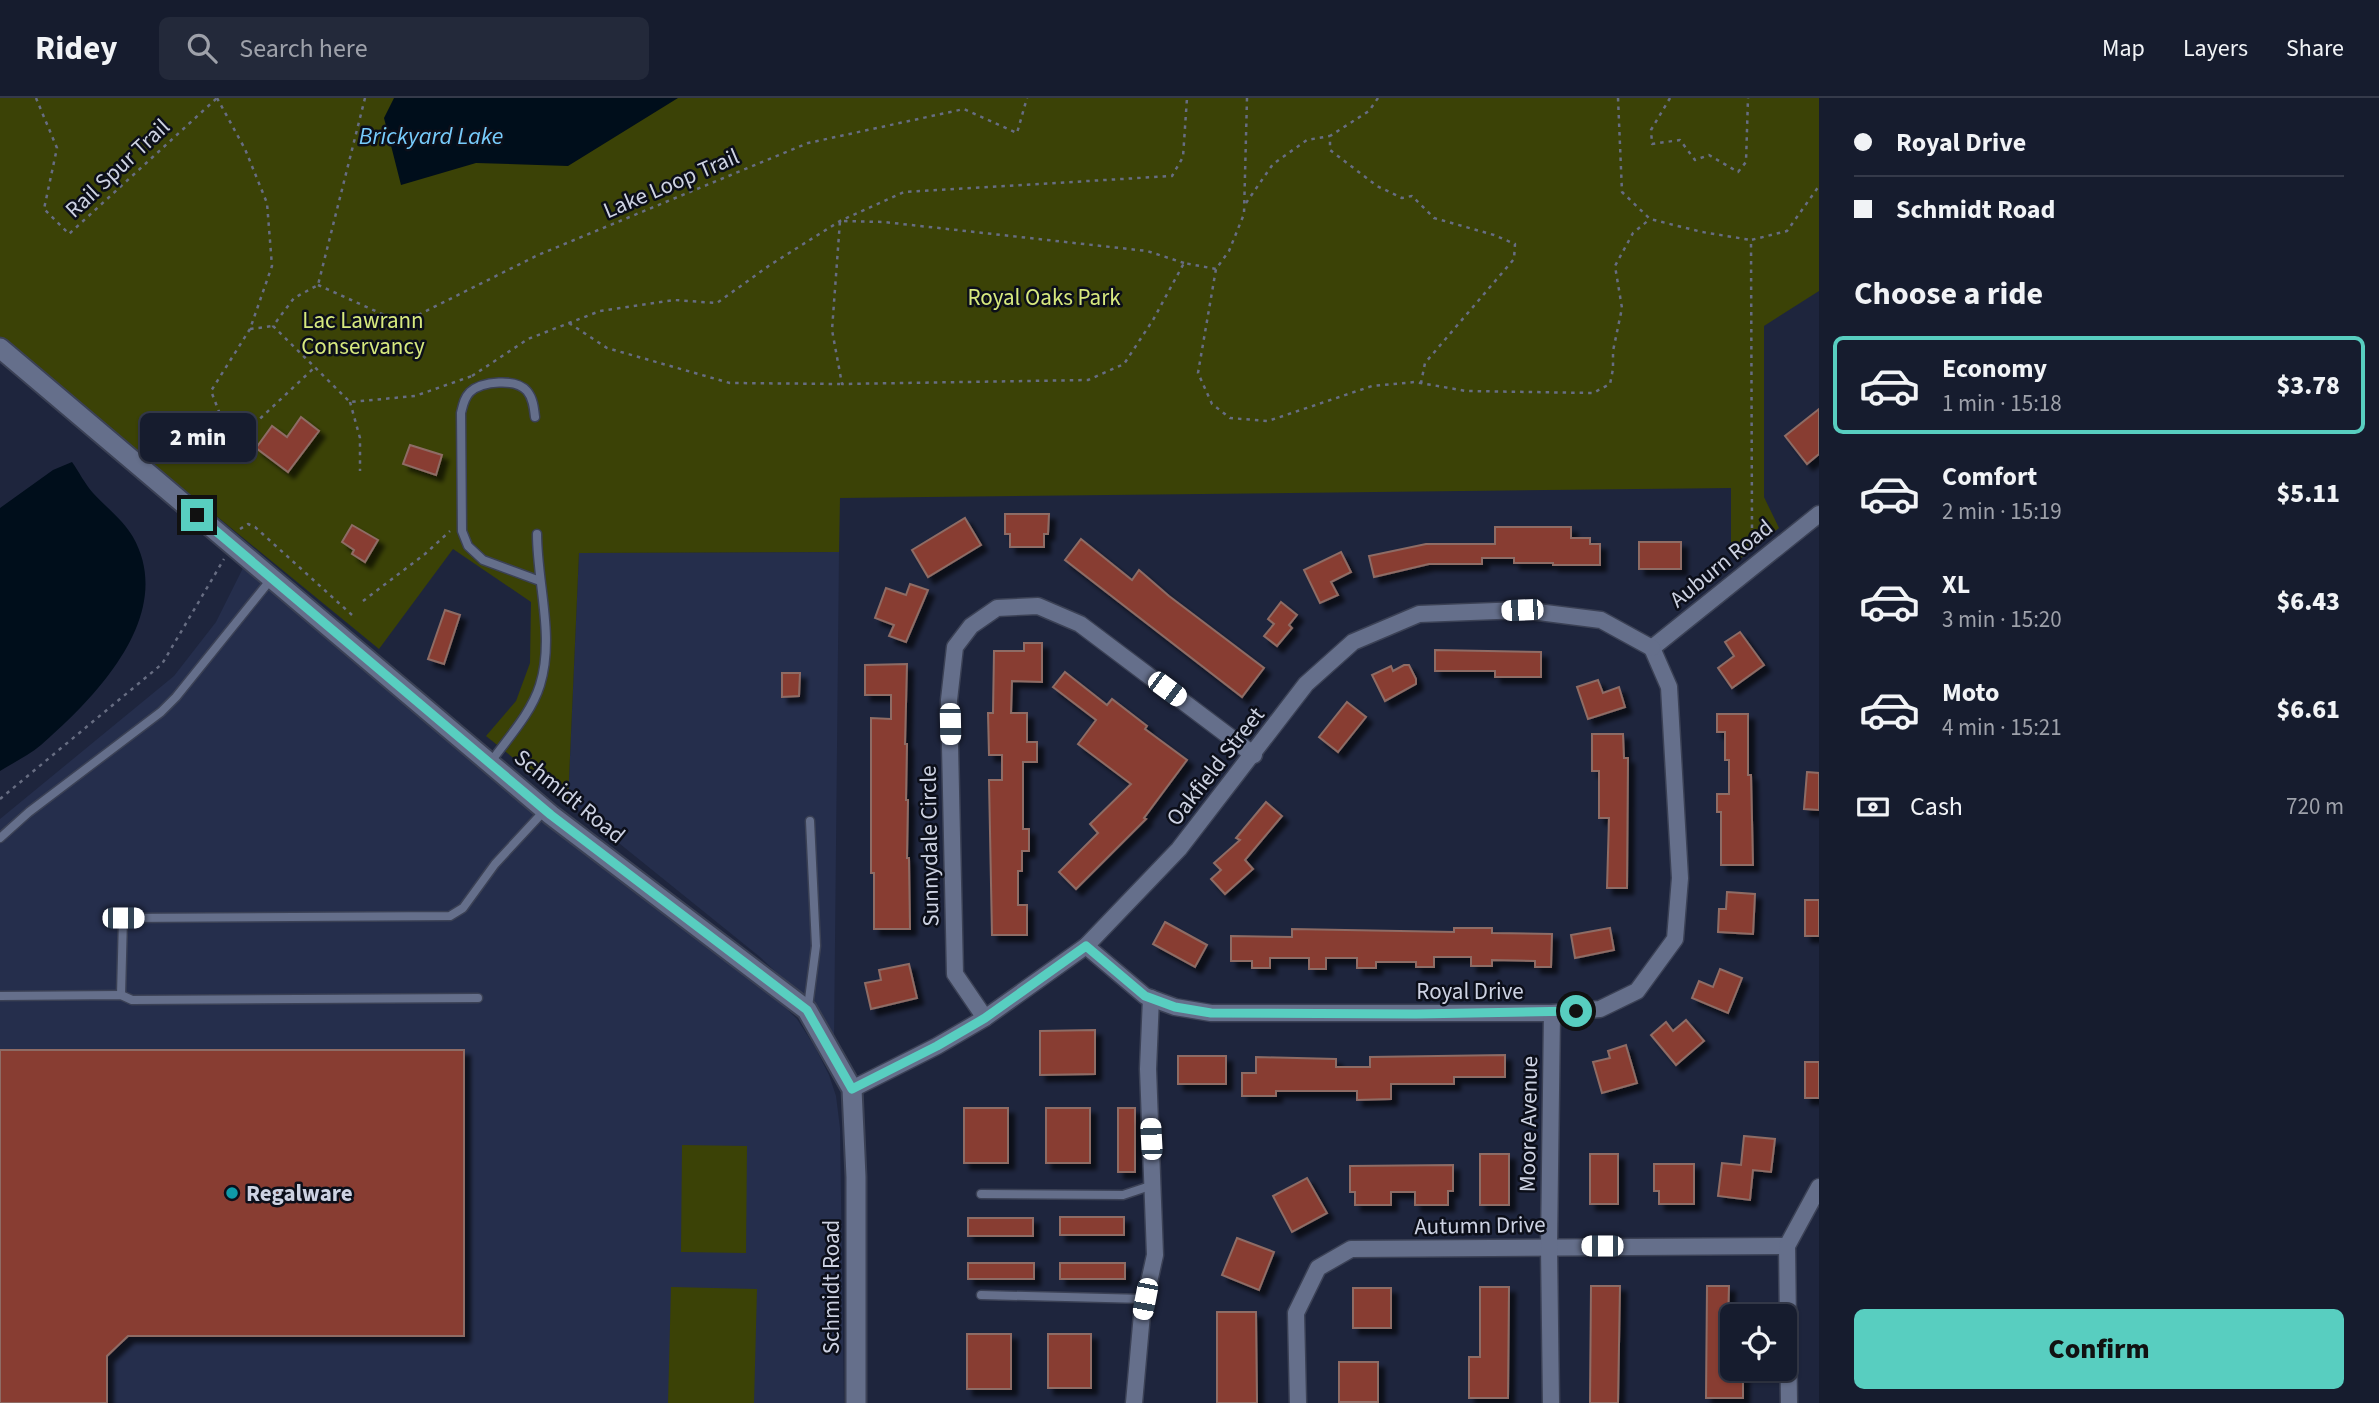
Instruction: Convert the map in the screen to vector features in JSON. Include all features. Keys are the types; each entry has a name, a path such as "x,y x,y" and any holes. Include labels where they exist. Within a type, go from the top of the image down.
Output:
{"street":[{"name":"Schmidt Road","path":"0,348 545,810 807,1010 852,1089 856,1177 856,1403"},
{"name":"Auburn Road","path":"1652,648 1819,514"},
{"name":"Sunnydale Circle","path":"985,1018 955,974 949,700 956,647 971,626 997,608 1038,606 1080,624 1254,755"},
{"name":"Oakfield Street","path":"852,1089 985,1018 1086,946 1179,849 1306,684 1353,642 1419,614 1522,610 1601,620 1652,648"},
{"name":"Royal Drive","path":"1086,946 1145,996 1175,1007 1211,1013 1552,1013 1600,1009 1637,991 1675,939 1680,877 1669,687 1652,648"},
{"path":"1134,1403 1145,1299 1155,1255 1148,1069 1151,998"},
{"name":"Moore Avenue","path":"1550,1403 1552,1013"},
{"path":"1789,1403 1787,1246 1819,1187"},
{"name":"Autumn Drive","path":"1298,1403 1296,1313 1318,1268 1351,1249 1787,1246"}],"lane":[{"path":"536,417 533,401 526,389 514,383 481,386 470,392 461,413 461,519 468,546 483,560 540,581"},
{"path":"490,763 530,709 540,685 545,651 537,534"},
{"path":"0,838 29,812 176,697 272,578"},
{"path":"121,995 123,918 450,916 463,908 495,864 545,810"},
{"path":"807,1010 816,946 810,821"},
{"path":"0,996 121,995 132,1000 478,998"},
{"path":"981,1194 1123,1195 1153,1185"},
{"path":"981,1295 1145,1299"}],"path":[{"name":"Rail Spur Trail","path":"36,98 57,148 44,208 69,234 217,98"},
{"path":"217,98 245,149 267,203 272,266 250,329 211,391 232,445 315,367"},
{"path":"250,329 273,326 294,298 318,285 365,98"},
{"name":"Lake Loop Trail","path":"318,285 402,323 538,255 808,143 964,109 1017,133 1027,98"},
{"path":"351,402 415,396 472,376 528,339 600,311 674,300 717,303 770,265 840,221 904,192 1172,176 1183,157 1187,98"},
{"path":"1247,98 1244,214 1229,251 1216,269 1198,373 1212,404 1230,418 1268,421 1372,386 1422,383 1466,391 1593,393 1610,384 1613,369 1612,351 1622,308 1615,266 1633,233 1650,219"},
{"path":"1245,205 1273,164 1307,140 1330,136 1369,111 1378,98"},
{"path":"1618,98 1622,192 1650,219 1702,232 1751,240 1787,231 1819,186"},
{"path":"1670,98 1651,130 1652,144 1679,140 1695,160 1709,155 1738,172 1746,162 1748,98"},
{"path":"1330,136 1330,150 1377,186 1402,198 1412,196 1434,218 1494,235 1515,244 1514,259 1425,363 1422,383"},
{"path":"840,221 884,222 1134,249 1216,269"},
{"path":"840,221 832,330 842,384"},
{"path":"1751,240 1752,527 1773,551"},
{"path":"569,323 607,348 730,383 1088,380 1124,364 1153,320 1184,263"},
{"path":"273,326 351,402 360,438 360,471"},
{"path":"363,601 425,554 461,519"},
{"path":"0,799 162,664 232,545 236,532 247,524 255,527 352,615"}],"shaded area":[{"path":"839,552 834,1042 794,989 760,957 568,802 579,553"},
{"path":"243,568 747,970 797,1019 829,1075 836,1096 840,1128 844,1403 0,1403 0,819 174,676 216,622"}],"green space":[{"path":"0,98 1819,98 1819,291 1764,326 1764,497 1779,528 1740,559 1731,545 1731,488 840,498 839,552 579,553 568,802 486,736 516,701 530,663 531,602 453,549 379,649 0,339"},
{"path":"682,1145 747,1146 746,1253 681,1252"},
{"path":"671,1287 757,1289 754,1403 668,1403"}],"water":[{"name":"Brickyard Lake","path":"394,98 678,98 568,166 476,163 401,185 384,118"},
{"path":"72,462 90,489 133,537 144,566 145,596 137,625 124,653 105,679 84,704 41,745 0,771 0,508 53,470"}],"building":[{"path":"1819,409 1819,454 1807,464 1785,436"},
{"path":"301,417 319,431 288,472 256,448 272,426 287,437"},
{"path":"410,445 442,455 436,475 403,464"},
{"path":"1005,514 1049,514 1044,547 1010,547 1010,534 1005,534"},
{"path":"965,518 981,545 928,577 912,550"},
{"path":"352,525 378,540 365,562 352,554 354,550 342,542"},
{"path":"1495,527 1571,527 1571,538 1590,538 1590,544 1600,544 1600,565 1514,563 1514,558 1482,558 1482,564 1429,564 1374,577 1369,556 1426,544 1495,544"},
{"path":"1081,539 1132,580 1139,570 1264,668 1242,697 1065,560"},
{"path":"1639,542 1681,542 1681,569 1639,569"},
{"path":"1341,552 1351,572 1331,582 1338,595 1320,603 1304,570"},
{"path":"910,584 928,590 906,642 889,636 894,625 875,618 886,588 906,595"},
{"path":"1281,602 1297,615 1289,625 1292,628 1277,646 1264,636 1274,624 1268,619"},
{"path":"445,610 460,615 444,664 428,659"},
{"path":"1740,632 1764,665 1732,688 1718,668 1734,656 1725,642"},
{"path":"1024,643 1042,643 1042,682 1012,681 1011,713 1027,713 1027,742 1037,742 1037,762 1023,762 1023,829 1029,829 1029,851 1022,851 1022,871 1018,871 1018,905 1027,905 1027,935 992,935 989,780 1002,780 1002,755 989,755 988,713 993,713 994,651 1024,651"},
{"path":"1435,650 1541,652 1541,677 1495,677 1495,671 1435,671"},
{"path":"907,664 905,744 910,929 874,929 874,873 871,873 871,718 891,719 891,695 865,695 865,665"},
{"path":"1409,665 1416,684 1385,701 1372,675 1391,666 1393,671"},
{"path":"1065,672 1107,705 1112,699 1147,726 1145,729 1187,760 1144,818 1146,819 1076,889 1059,872 1098,833 1090,824 1131,784 1078,744 1096,720 1053,687"},
{"path":"782,673 800,673 799,696 782,697"},
{"path":"1598,680 1603,693 1619,687 1625,707 1588,719 1577,687"},
{"path":"1347,702 1366,717 1338,752 1319,737"},
{"path":"1717,714 1748,714 1753,865 1721,865 1721,812 1717,812 1717,794 1729,794 1729,760 1725,760 1725,732 1717,732"},
{"path":"1592,734 1623,734 1624,758 1628,758 1627,888 1607,888 1609,818 1599,818 1599,771 1592,771"},
{"path":"1807,772 1819,773 1819,810 1804,809"},
{"path":"1266,802 1282,816 1245,860 1253,869 1225,894 1211,879 1221,870 1214,863 1240,840 1236,838"},
{"path":"1727,892 1755,894 1753,934 1718,932 1719,909 1726,909"},
{"path":"1805,900 1819,900 1819,936 1805,936"},
{"path":"1165,922 1207,945 1195,967 1153,944"},
{"path":"1454,928 1492,928 1492,933 1552,934 1551,967 1535,967 1535,961 1492,960 1492,966 1471,966 1471,957 1434,957 1434,967 1416,967 1416,962 1376,962 1376,968 1357,968 1357,958 1326,958 1326,969 1309,969 1309,958 1270,958 1270,968 1252,968 1252,961 1231,961 1231,936 1292,937 1292,929 1454,932"},
{"path":"1610,928 1614,950 1575,958 1571,935"},
{"path":"909,964 917,998 871,1009 865,983 881,980 879,970"},
{"path":"1720,969 1742,978 1728,1013 1692,998 1699,981 1713,987"},
{"path":"1686,1020 1704,1041 1676,1065 1651,1035 1666,1022 1673,1031"},
{"path":"1095,1030 1095,1074 1040,1075 1040,1031"},
{"path":"1626,1045 1637,1083 1602,1093 1593,1062 1610,1058 1608,1051"},
{"name":"Regalware","path":"0,1050 464,1050 464,1336 128,1336 107,1356 107,1403 0,1403"},
{"path":"1505,1055 1505,1077 1454,1077 1454,1084 1391,1084 1391,1099 1357,1100 1357,1091 1276,1091 1276,1096 1242,1096 1242,1073 1256,1073 1256,1057 1336,1059 1336,1067 1370,1067 1370,1057"},
{"path":"1178,1056 1226,1056 1226,1084 1178,1084"},
{"path":"1805,1062 1819,1062 1819,1098 1805,1098"},
{"path":"964,1108 1008,1108 1008,1163 964,1163"},
{"path":"1046,1108 1090,1108 1090,1163 1046,1163"},
{"path":"1118,1108 1135,1108 1135,1172 1118,1172"},
{"path":"1744,1136 1775,1139 1771,1172 1753,1170 1750,1200 1718,1196 1722,1163 1741,1165"},
{"path":"1480,1154 1509,1154 1509,1205 1480,1205"},
{"path":"1590,1154 1618,1154 1618,1204 1590,1204"},
{"path":"1654,1164 1694,1164 1694,1204 1659,1204 1659,1191 1654,1191"},
{"path":"1453,1165 1453,1191 1448,1191 1448,1205 1415,1205 1415,1192 1391,1192 1391,1205 1355,1205 1355,1192 1350,1192 1350,1166"},
{"path":"1307,1178 1327,1213 1292,1232 1273,1196"},
{"path":"1060,1217 1124,1217 1124,1235 1060,1235"},
{"path":"968,1218 1033,1218 1033,1236 968,1236"},
{"path":"1237,1238 1274,1252 1259,1290 1222,1275"},
{"path":"968,1263 1034,1263 1034,1279 968,1279"},
{"path":"1060,1263 1125,1263 1125,1279 1060,1279"},
{"path":"1591,1286 1620,1286 1618,1403 1590,1403"},
{"path":"1707,1286 1729,1286 1728,1304 1720,1304 1720,1381 1743,1381 1743,1398 1706,1398"},
{"path":"1480,1287 1509,1287 1508,1398 1469,1398 1469,1357 1480,1357"},
{"path":"1353,1288 1391,1288 1391,1328 1353,1328"},
{"path":"1217,1312 1256,1312 1257,1403 1217,1403"},
{"path":"967,1334 1011,1334 1011,1389 967,1389"},
{"path":"1048,1334 1091,1334 1091,1388 1048,1388"},
{"path":"1339,1362 1378,1362 1378,1402 1339,1402"}],"place":[{"name":"Regalware","path":"232,1193"}],"route":[{"path":"197,515 551,815 807,1010 852,1089 985,1018 1086,946 1145,996 1175,1007 1211,1013 1416,1014 1576,1011"}],"park label":[{"name":"Royal Oaks Park","path":"1044,297"},
{"name":"Lac Lawrann Conservancy","path":"363,333"}]}
